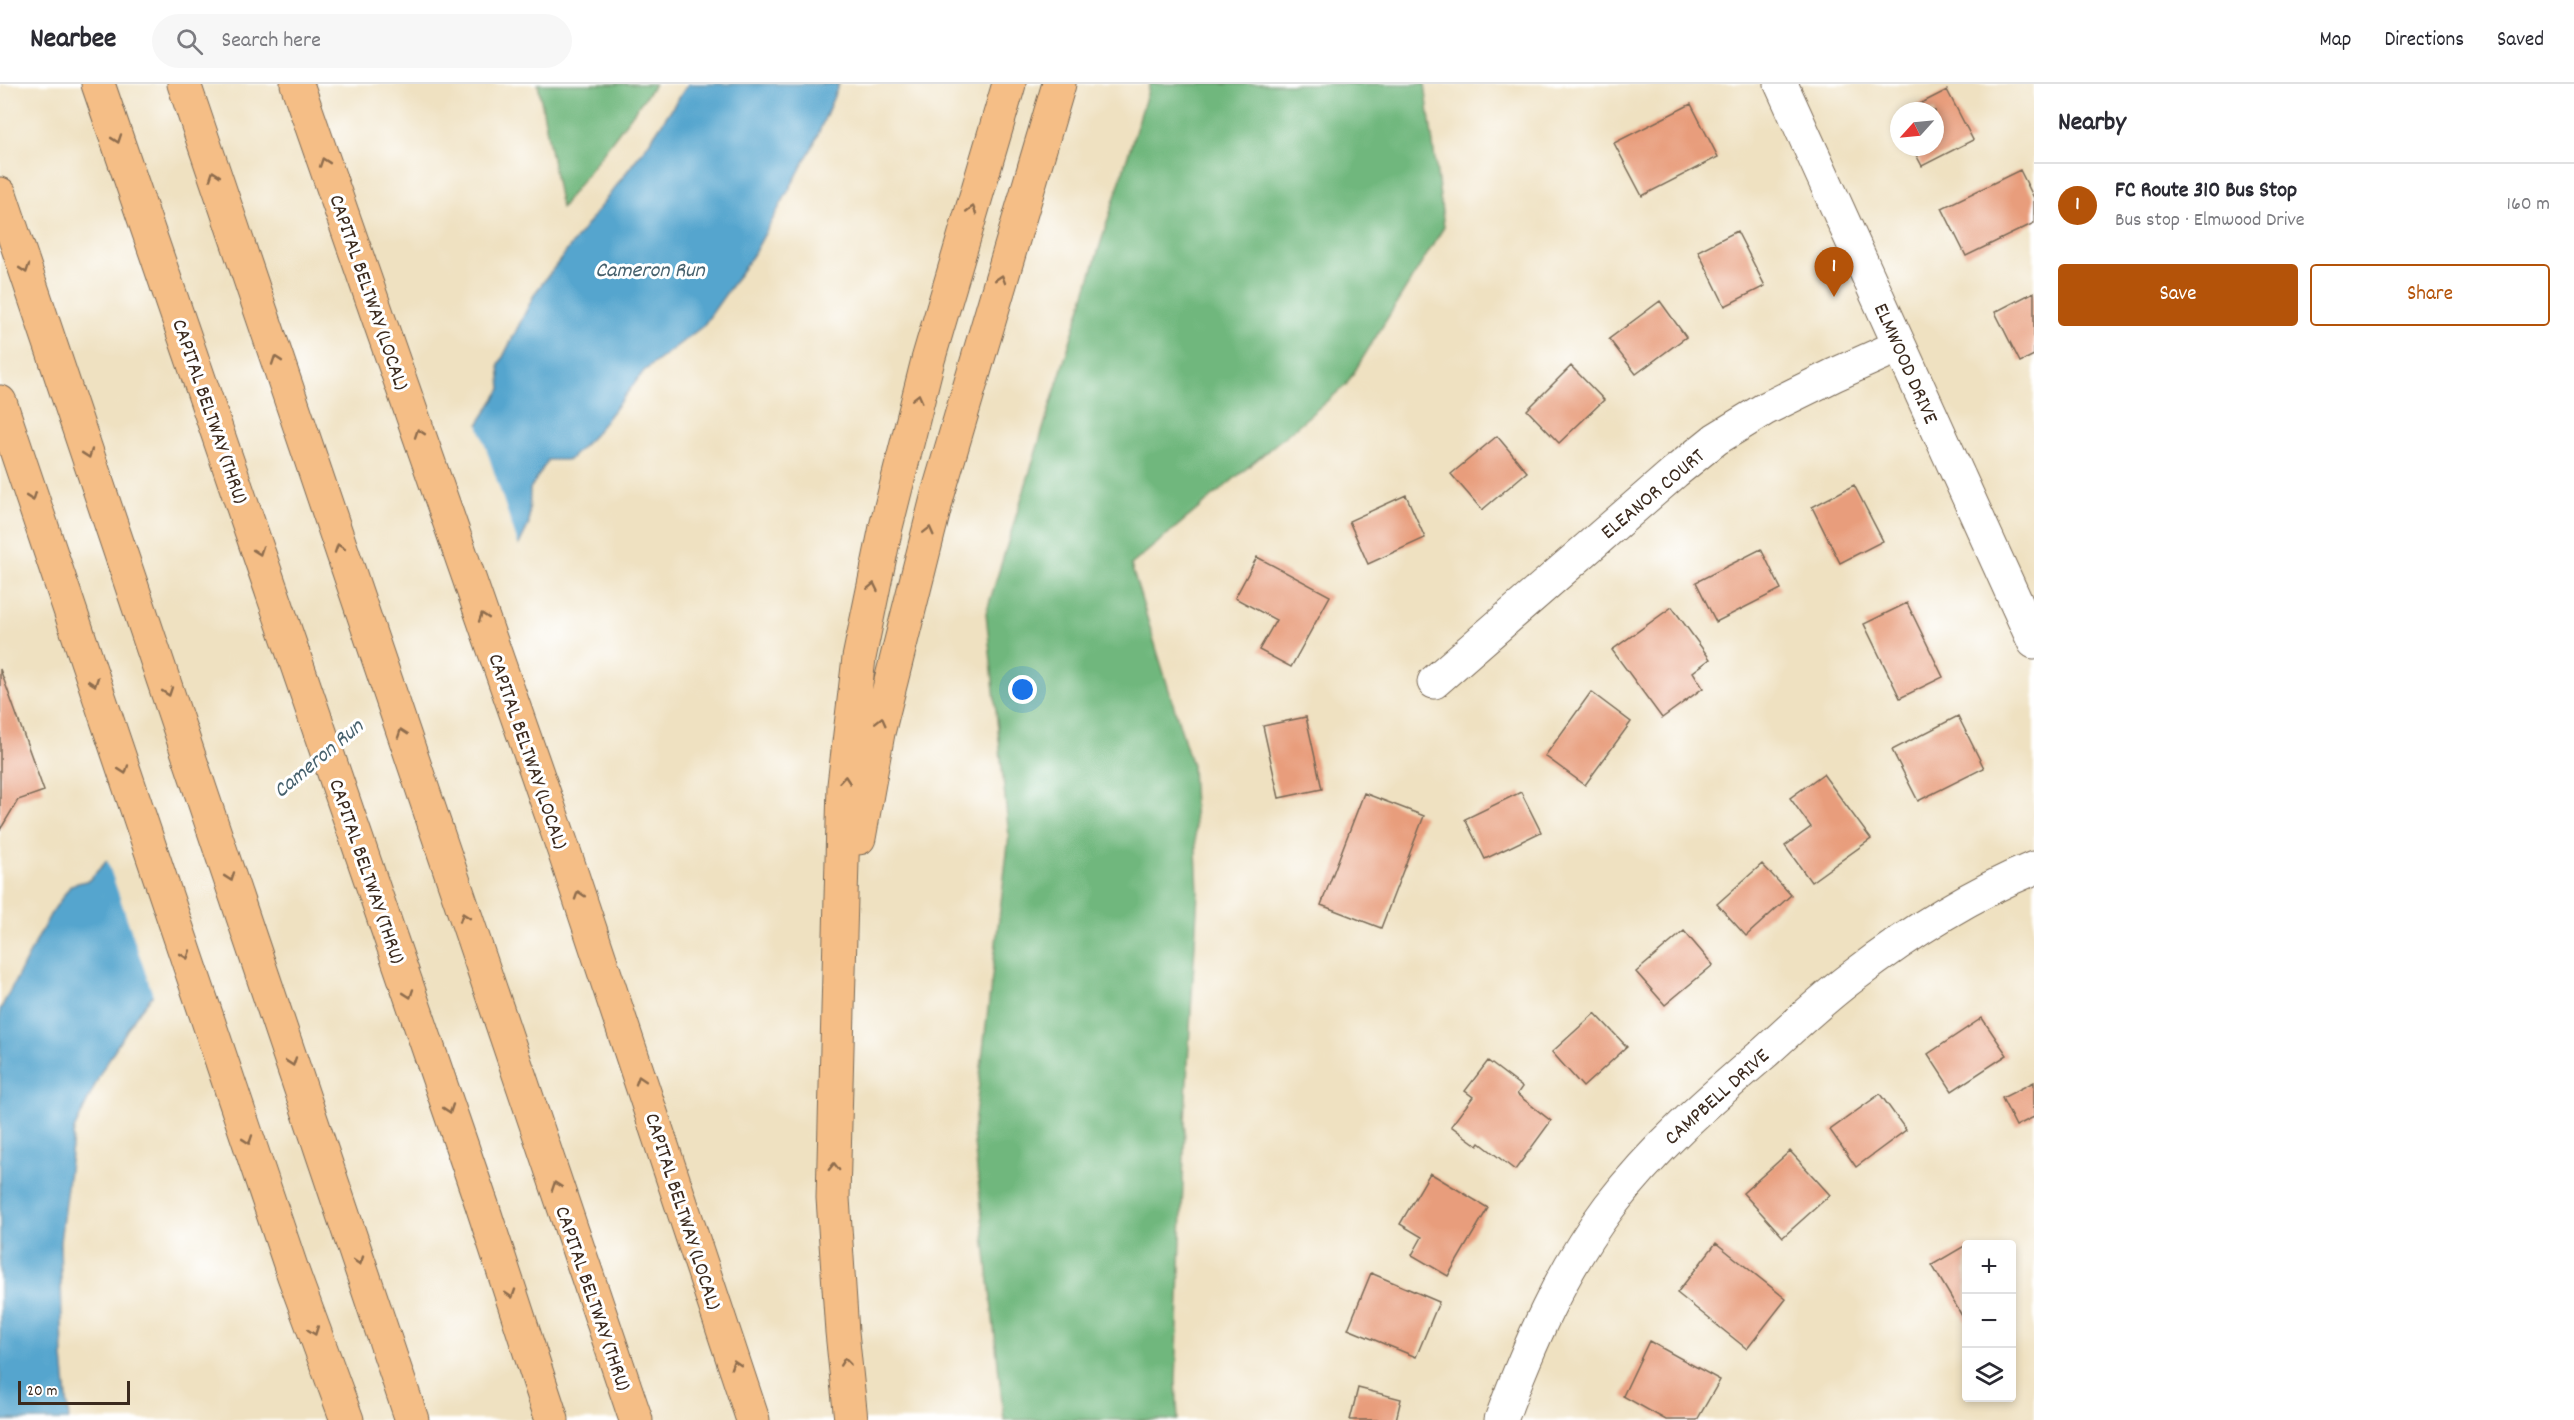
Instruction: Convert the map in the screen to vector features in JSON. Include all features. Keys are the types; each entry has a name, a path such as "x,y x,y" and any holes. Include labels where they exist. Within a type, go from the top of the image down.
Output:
{"highway":[{"name":"CAPITAL BELTWAY (THRU)","path":"98,84 430,1053 552,1420"},
{"name":"CAPITAL BELTWAY (THRU)","path":"184,84 294,415 636,1420"},
{"path":"850,1420 833,1198 844,785 859,658 886,526 928,360 1009,84"},
{"path":"841,944 878,733 938,495 1059,84"},
{"name":"CAPITAL BELTWAY (LOCAL)","path":"301,89 564,851 753,1420"},
{"path":"0,194 412,1420"},
{"path":"0,402 294,1276 346,1420"}],"street":[{"name":"ELMWOOD DRIVE","path":"1782,84 2034,642"},
{"name":"ELEANOR COURT","path":"1434,682 1716,439 1774,404 1899,346"},
{"name":"CAMPBELL DRIVE","path":"1501,1420 1526,1353 1565,1275 1609,1208 1658,1148 1850,977 1924,926 2011,878 2034,868"}],"green space":[{"path":"538,84 655,84 561,208"},
{"path":"1150,84 1425,84 1444,227 1346,385 1131,565 1192,766 1198,892 1186,1097 1176,1381 1178,1420 1004,1420 973,1133 1009,836 986,613"}],"water":[{"name":"Cameron Run","path":"688,84 839,84 814,144 753,255 703,326 644,371 594,435 569,460 548,460 530,489 529,524 441,704 213,921 135,1017 102,1070 74,1130 60,1242 63,1357 69,1420 0,1420 0,1010 50,915 71,885 89,880 168,794 299,736 395,553 501,389 499,365 535,293 650,141"}],"pier":[{"path":"477,421 520,550 444,705 393,774 347,827 216,923 154,998 106,857 167,792 264,744 297,734 393,551"}],"building":[{"path":"1947,90 1973,140 1944,155 1944,102 1924,102"},
{"path":"1691,104 1718,157 1642,196 1614,143"},
{"path":"1917,156 1942,156 1922,166"},
{"path":"2020,170 2034,198 2034,223 1966,256 1942,208"},
{"path":"1737,231 1765,286 1725,306 1698,251"},
{"path":"2034,292 2034,355 2020,362 1995,312"},
{"path":"1660,301 1686,337 1636,374 1609,339"},
{"path":"1571,366 1604,400 1559,443 1527,410"},
{"path":"1497,436 1527,472 1482,510 1451,474"},
{"path":"1854,485 1883,541 1840,563 1812,507"},
{"path":"1406,495 1425,538 1368,564 1349,521"},
{"path":"1761,549 1781,589 1716,622 1696,582"},
{"path":"1257,557 1330,596 1291,667 1259,650 1276,620 1235,598"},
{"path":"1907,603 1943,677 1900,698 1864,624"},
{"path":"1672,607 1710,659 1693,672 1703,688 1662,718 1612,650"},
{"path":"0,669 44,791 18,800 0,830"},
{"path":"1591,692 1631,722 1585,785 1545,756"},
{"path":"1958,716 1984,768 1918,801 1892,750"},
{"path":"1306,717 1322,789 1279,798 1263,726"},
{"path":"1823,774 1871,839 1811,882 1785,846 1811,827 1790,798"},
{"path":"1521,792 1541,832 1485,859 1465,819"},
{"path":"1364,793 1424,816 1381,928 1321,905"},
{"path":"1762,864 1791,895 1746,936 1717,904"},
{"path":"1684,931 1713,965 1665,1005 1636,972"},
{"path":"1595,1013 1627,1047 1583,1087 1552,1052"},
{"path":"1982,1018 2007,1055 1952,1091 1928,1054"},
{"path":"1488,1061 1522,1087 1517,1094 1551,1121 1515,1170 1480,1143 1478,1146 1451,1126 1473,1097 1465,1091"},
{"path":"2034,1082 2034,1117 2016,1126 2002,1098"},
{"path":"1880,1094 1906,1130 1856,1167 1830,1130"},
{"path":"1790,1151 1830,1195 1783,1237 1743,1193"},
{"path":"1430,1173 1488,1208 1448,1276 1412,1255 1422,1237 1400,1224"},
{"path":"1716,1243 1786,1299 1747,1349 1677,1293"},
{"path":"1962,1247 1962,1316 1932,1265"},
{"path":"1371,1273 1439,1302 1416,1357 1348,1329"},
{"path":"1649,1341 1720,1380 1697,1420 1666,1420 1623,1396"},
{"path":"1358,1388 1401,1399 1396,1420 1350,1420"}],"place":[{"name":"FC Route 310 Bus Stop","path":"1834,297"}]}
